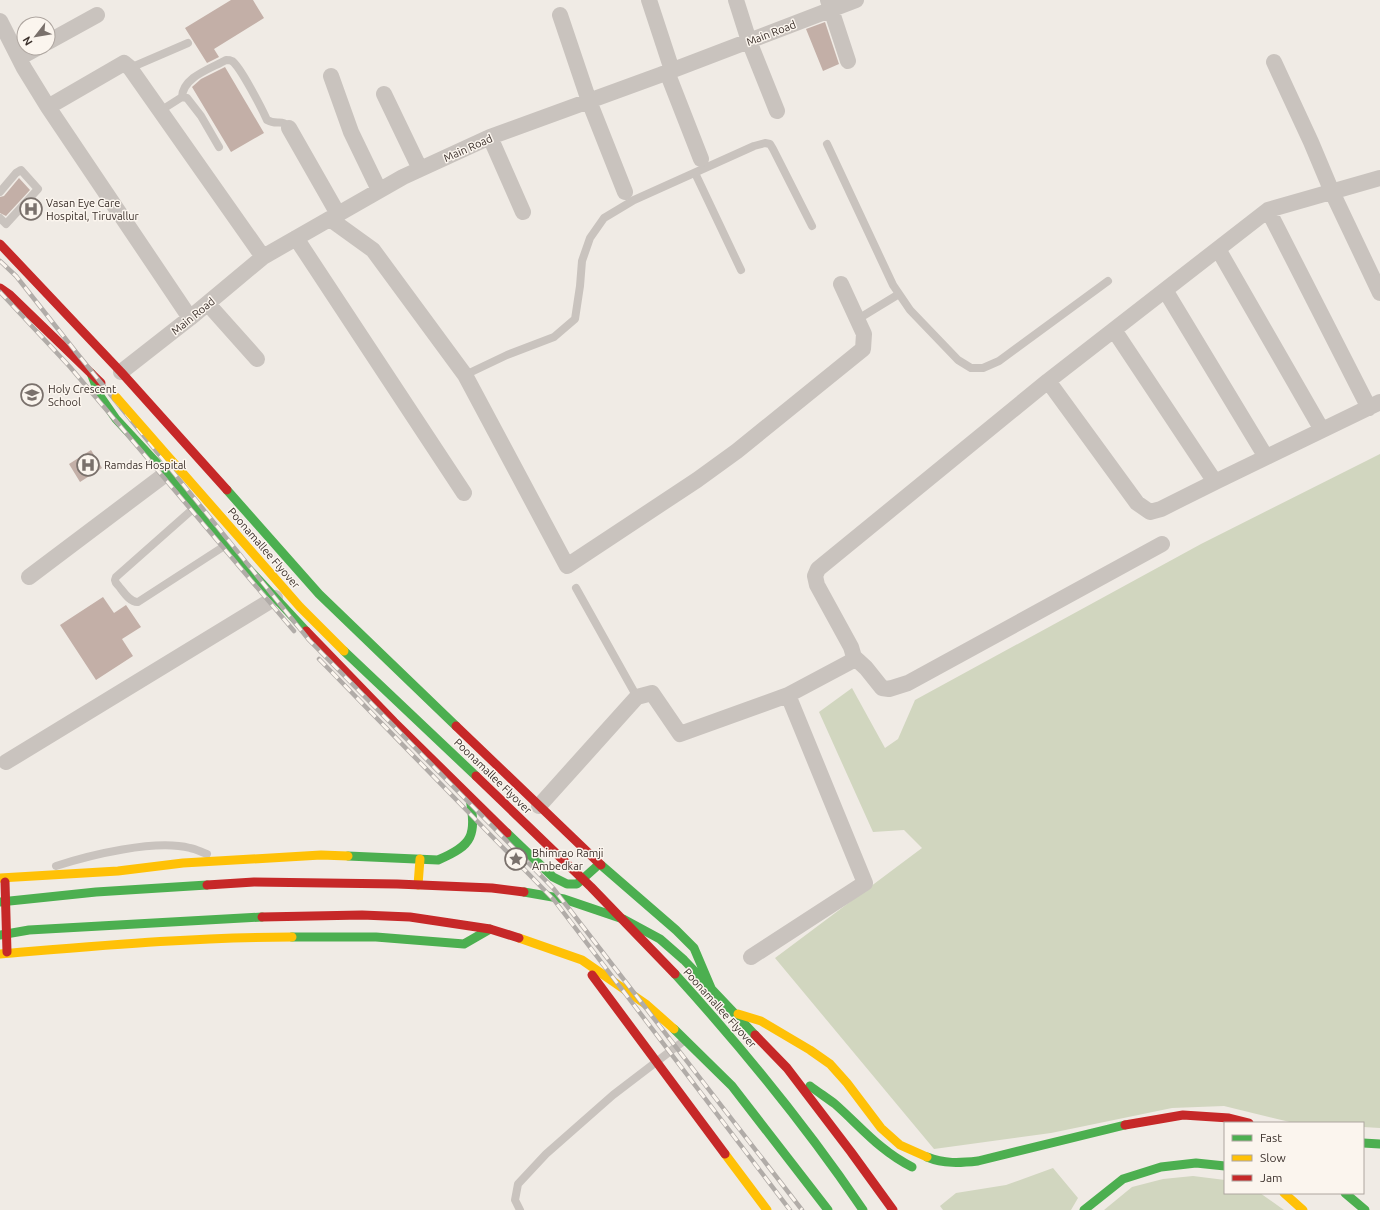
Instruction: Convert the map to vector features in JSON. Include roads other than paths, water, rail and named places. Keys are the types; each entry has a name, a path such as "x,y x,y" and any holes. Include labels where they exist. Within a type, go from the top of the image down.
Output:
{"main road":[{"path":"0,244 121,372 319,594 599,864 676,930 694,948 711,989"},
{"name":"Poonamallee Flyover","path":"0,288 10,295 116,396 300,607 564,860 631,927 752,1062 834,1168 863,1210"},
{"path":"91,373 102,398 120,423 167,473 194,508 275,598 470,798 554,877 567,884 577,884 599,864"},
{"path":"470,798 474,820 473,832 468,843 451,855 438,860 321,855 166,865 118,871 2,878 4,954 195,939 266,937 376,937 464,944 490,929"},
{"path":"418,885 420,859"},
{"path":"3,901 96,892 254,882 418,885 492,888 524,892 564,899 623,919 660,939 684,960 735,1013 786,1068 851,1152 893,1210"},
{"path":"3,935 29,930 235,918 362,915 410,917 490,929 545,946 582,960 647,1005 685,1039 732,1086 828,1210"},
{"path":"582,960 767,1210"},
{"path":"735,1013 761,1021 810,1050 830,1064 881,1128 900,1145 937,1161 956,1163 978,1161 1117,1126 1183,1115 1229,1118 1245,1122"},
{"path":"786,1068 841,1109 882,1150 902,1163 922,1171"},
{"path":"1364,1143 1380,1144"},
{"path":"1084,1210 1123,1179 1131,1176 1161,1167 1196,1163 1224,1166"},
{"path":"1285,1194 1303,1210"},
{"path":"1346,1194 1365,1210"}],"street":[{"path":"649,0 698,166"},
{"path":"736,0 749,41 777,111"},
{"name":"Main Road","path":"121,372 208,304 264,257 403,177 490,137 749,41 830,5 856,0"},
{"path":"830,5 848,61"},
{"path":"56,38 97,15"},
{"path":"560,15 589,101 625,192"},
{"path":"0,21 19,58 48,107 190,318"},
{"path":"19,58 23,56"},
{"path":"1274,62 1332,192 1380,292"},
{"path":"48,107 124,63 130,68 264,257"},
{"path":"331,76 351,132 379,190"},
{"path":"384,94 420,169"},
{"path":"289,128 334,216 373,250 465,375 567,566 697,480 737,451 863,349 864,334 841,284"},
{"path":"490,137 523,212"},
{"path":"1162,544 908,683 889,689 882,688 854,656 851,647 817,585 815,576 818,569 1048,381 1268,210 1380,178"},
{"path":"1048,381 1137,503 1150,512 1161,509 1375,405 1268,210"},
{"path":"296,238 464,493"},
{"path":"1218,249 1322,430"},
{"path":"1165,290 1266,457"},
{"path":"208,304 257,359"},
{"path":"1114,330 1215,482"},
{"path":"29,577 167,473"},
{"path":"6,762 275,598"},
{"path":"539,806 637,697 652,693 680,734 788,695 850,662 854,656"},
{"path":"751,957 865,883 788,695"}],"lane":[{"path":"130,68 188,43"},
{"path":"182,97 182,90 190,80 226,60 231,61 236,65 267,120 273,123 287,124 289,128"},
{"path":"160,110 182,97 187,98 201,116 219,147"},
{"path":"465,375 507,355 554,337 575,319 582,261 590,238 604,218 634,200 698,166 765,142 770,144 812,226"},
{"path":"827,144 898,294 910,310 958,360 971,368 983,368 1000,360 1108,281"},
{"path":"698,166 741,270"},
{"path":"0,192 16,173 21,170 38,189 3,221 0,231"},
{"path":"858,319 898,294"},
{"path":"194,508 116,577 116,583 131,600 138,602 227,545"},
{"path":"576,588 637,697"},
{"path":"27,877 82,858 106,852 136,848 165,846 189,848 225,861"},
{"path":"520,1210 515,1200 518,1184 546,1154 613,1095 685,1039"}],"railway":[{"path":"0,261 16,276 309,640 553,888 802,1210"},
{"path":"0,292 70,367 294,631"},
{"path":"319,659 554,900 790,1210"}],"place":[{"name":"Vasan Eye Care Hospital, Tiruvallur","path":"31,209"},
{"name":"Holy Crescent School","path":"32,395"},
{"name":"Ramdas Hospital","path":"88,465"},
{"name":"Bhimrao Ramji Ambedkar","path":"516,859"}]}
